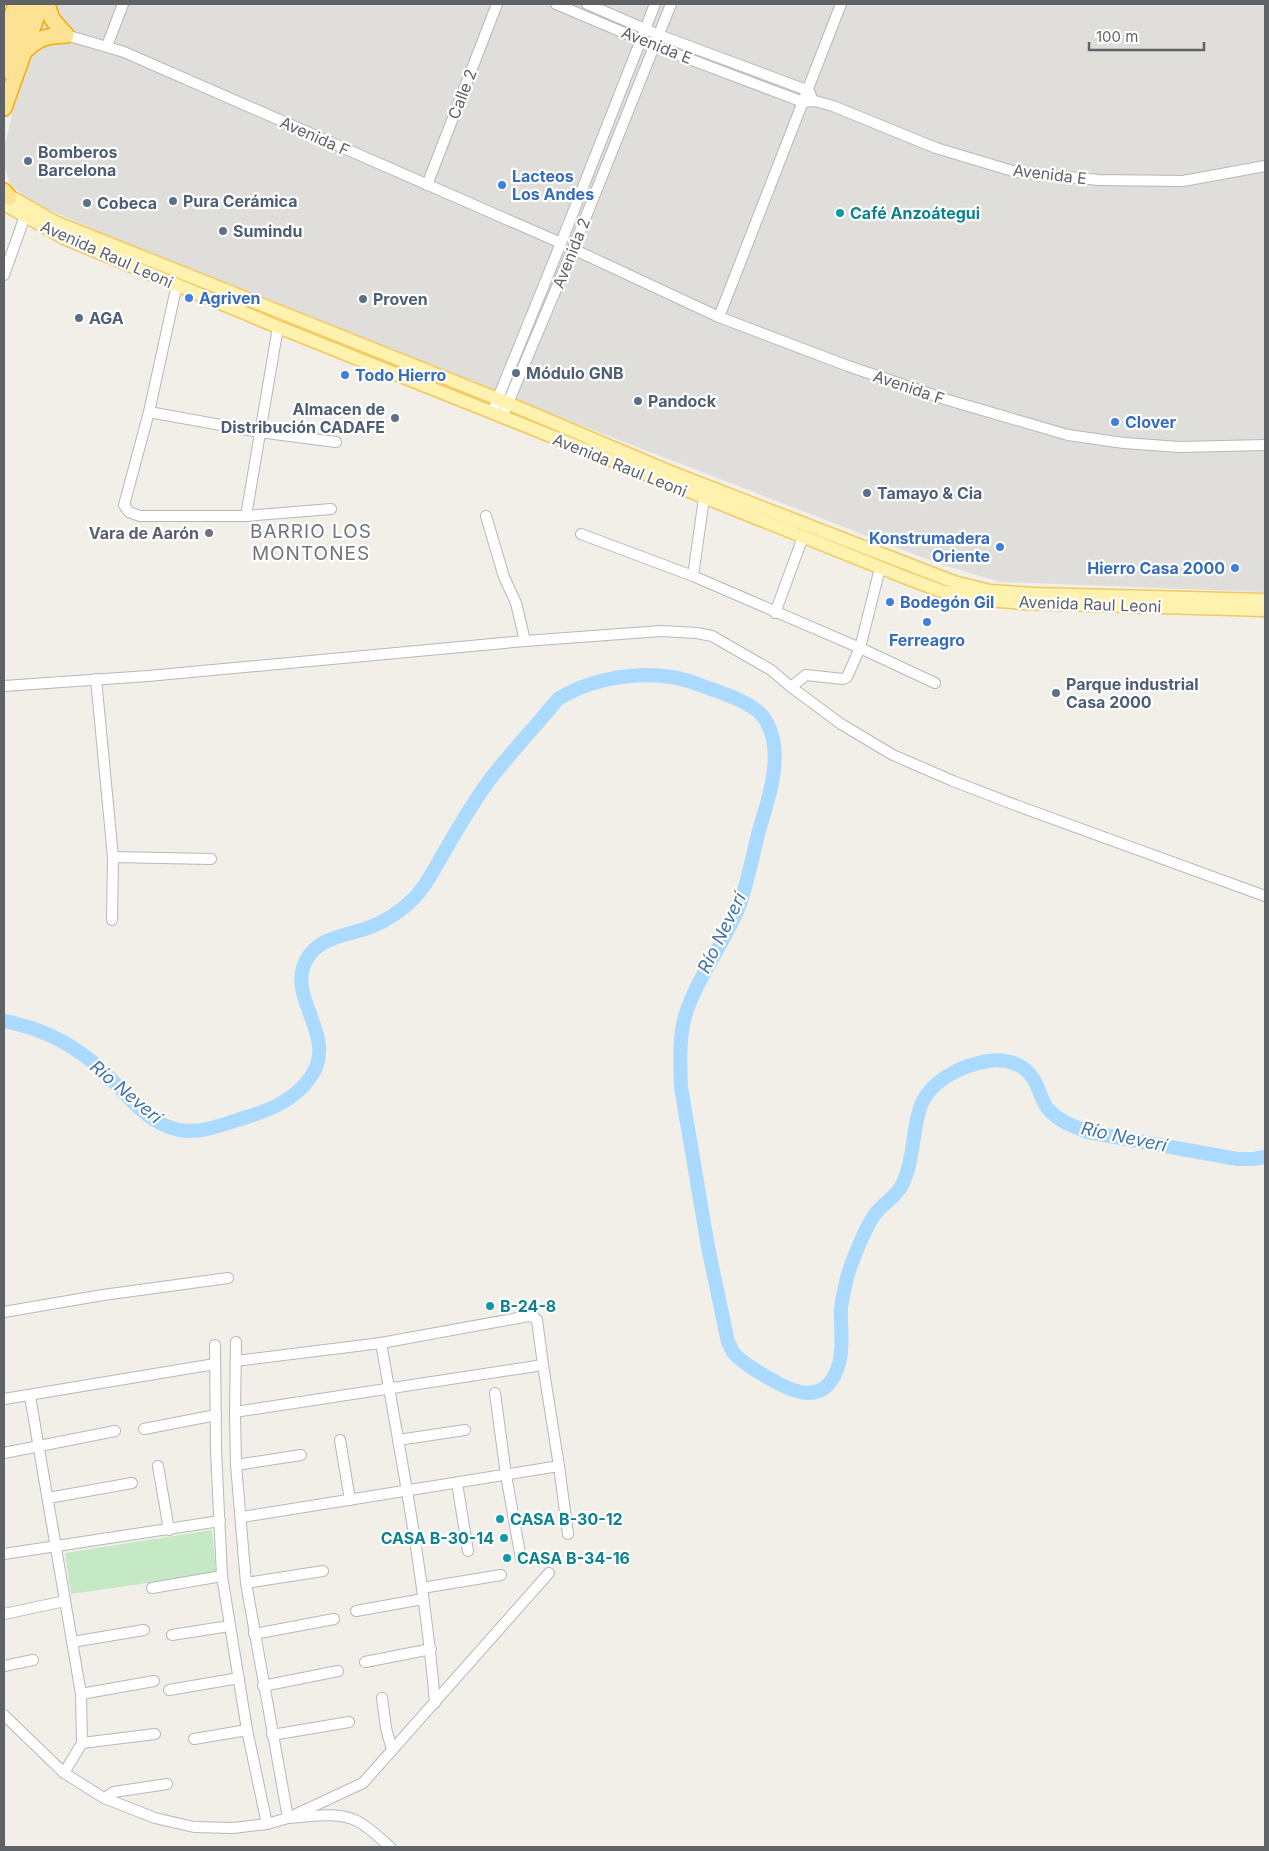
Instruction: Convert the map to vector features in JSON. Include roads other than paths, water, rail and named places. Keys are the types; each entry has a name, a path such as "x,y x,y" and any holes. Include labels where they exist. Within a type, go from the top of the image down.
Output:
{"highway":[{"path":"4,39 16,4"},
{"path":"4,71 28,4"},
{"path":"4,108 41,4"},
{"path":"47,4 52,19 66,35"},
{"path":"24,52 35,41 48,36 66,35"}],"main road":[{"name":"Avenida Raul Leoni","path":"5,199 25,216 64,238 278,327 944,592 986,600 1265,610"},
{"name":"Avenida Raul Leoni","path":"5,199 55,222 503,401 668,472 954,582 990,591 1265,600"}],"street":[{"path":"107,46 124,4"},
{"name":"Calle 2","path":"427,185 497,4"},
{"name":"Avenida E","path":"556,4 655,46 803,102 815,101 856,114 936,148 1016,172 1099,180 1183,181 1265,166"},
{"name":"Avenida E","path":"587,4 659,35 808,91"},
{"name":"Avenida 2","path":"503,401 561,244 655,4"},
{"name":"Avenida 2","path":"497,415 573,248 671,4"},
{"path":"720,317 841,4"},
{"name":"Avenida F","path":"66,35 107,46 561,244"},
{"path":"808,91 815,101"},
{"path":"4,276 25,216"},
{"name":"Avenida F","path":"573,248 720,317 848,366 948,400 1068,435 1124,443 1180,447 1265,444"},
{"path":"177,284 149,412 124,505 129,512 140,516 246,516 331,509"},
{"path":"246,516 278,327"},
{"path":"149,412 259,432 336,442"},
{"path":"693,576 704,498"},
{"path":"486,516 504,577 516,603 525,641"},
{"path":"581,534 693,576 775,613 860,648 935,683"},
{"path":"775,613 803,537"},
{"path":"791,687 806,675 843,679 847,677 860,648 880,568"},
{"path":"4,686 148,676 525,641 662,631 698,633 712,636 771,670 841,724 893,755 1018,806 1265,896"},
{"path":"96,679 113,857 112,920"},
{"path":"113,857 211,859"},
{"path":"4,1312 103,1295 228,1278"},
{"path":"236,1361 381,1343 529,1316 534,1317 537,1320 568,1534"},
{"path":"236,1342 234,1412 236,1465 242,1517 246,1583 288,1818"},
{"path":"381,1343 407,1491 431,1648 435,1703"},
{"path":"215,1345 216,1451 222,1576 247,1730 267,1824"},
{"path":"4,1400 216,1364"},
{"path":"234,1412 543,1366"},
{"path":"495,1393 506,1475 521,1559"},
{"path":"30,1396 81,1694 82,1743 64,1773"},
{"path":"144,1429 216,1415"},
{"path":"398,1440 465,1430"},
{"path":"4,1453 116,1432"},
{"path":"340,1440 350,1500"},
{"path":"236,1465 300,1455"},
{"path":"158,1466 168,1530"},
{"path":"242,1517 559,1466"},
{"path":"48,1498 132,1483"},
{"path":"457,1483 468,1551"},
{"path":"4,1554 220,1521"},
{"path":"246,1583 323,1571"},
{"path":"4,1715 64,1773 104,1798 155,1818 194,1827 232,1828 267,1824 288,1818 363,1783 414,1723 435,1703 549,1573"},
{"path":"356,1611 422,1593 501,1575"},
{"path":"152,1588 222,1576"},
{"path":"4,1614 65,1601"},
{"path":"254,1634 334,1619"},
{"path":"172,1635 229,1626"},
{"path":"72,1642 144,1630"},
{"path":"365,1662 431,1648"},
{"path":"4,1666 33,1660"},
{"path":"263,1686 338,1671"},
{"path":"169,1690 238,1678"},
{"path":"81,1694 154,1681"},
{"path":"382,1698 386,1728 392,1750"},
{"path":"272,1735 350,1722"},
{"path":"194,1739 247,1730"},
{"path":"82,1743 155,1734"},
{"path":"104,1798 114,1792 167,1784"},
{"path":"288,1818 340,1816 355,1820 390,1847"}],"waterway":[{"name":"Río Neverí","path":"4,1021 45,1033 83,1054 147,1115 179,1130 188,1131 224,1125 275,1106 291,1097 304,1085 318,1062 319,1046 316,1030 301,984 303,968 311,953 324,942 382,922 401,910 414,898 428,880 484,787 558,699 591,684 609,679 646,675 665,676 683,679 700,685 732,697 755,709 766,721 774,745 775,757 770,792 743,896 727,932 690,1001 683,1024 680,1060 681,1087 708,1247 728,1342 733,1352 741,1360 775,1382 796,1391 816,1392 825,1387 833,1378 841,1353 841,1308 843,1297 849,1271 859,1244 876,1213 897,1193 902,1185 909,1166 917,1118 924,1098 939,1082 968,1066 995,1060 1008,1061 1020,1066 1030,1074 1038,1087 1046,1107 1053,1114 1067,1123 1088,1132 1237,1159 1265,1157"}],"place":[{"name":"Bomberos Barcelona","path":"28,161"},
{"name":"Lacteos Los Andes","path":"502,185"},
{"name":"Pura Cerámica","path":"173,201"},
{"name":"Cobeca","path":"87,203"},
{"name":"Café Anzoátegui","path":"840,213"},
{"name":"Sumindu","path":"223,231"},
{"name":"Agriven","path":"189,298"},
{"name":"Proven","path":"363,299"},
{"name":"AGA","path":"79,318"},
{"name":"Módulo GNB","path":"516,373"},
{"name":"Todo Hierro","path":"345,375"},
{"name":"Pandock","path":"638,401"},
{"name":"Almacen de Distribución CADAFE","path":"395,418"},
{"name":"Clover","path":"1115,422"},
{"name":"Tamayo & Cia","path":"867,493"},
{"name":"Vara de Aarón","path":"209,533"},
{"name":"Konstrumadera Oriente","path":"1000,547"},
{"name":"Hierro Casa 2000","path":"1235,568"},
{"name":"Bodegón Gil","path":"890,602"},
{"name":"Ferreagro","path":"927,622"},
{"name":"Parque industrial Casa 2000","path":"1056,693"},
{"name":"B-24-8","path":"490,1306"},
{"name":"CASA B-30-12","path":"500,1519"},
{"name":"CASA B-30-14","path":"504,1538"},
{"name":"CASA B-34-16","path":"507,1558"}],"district":[{"name":"BARRIO LOS MONTONES","path":"311,542"}]}
